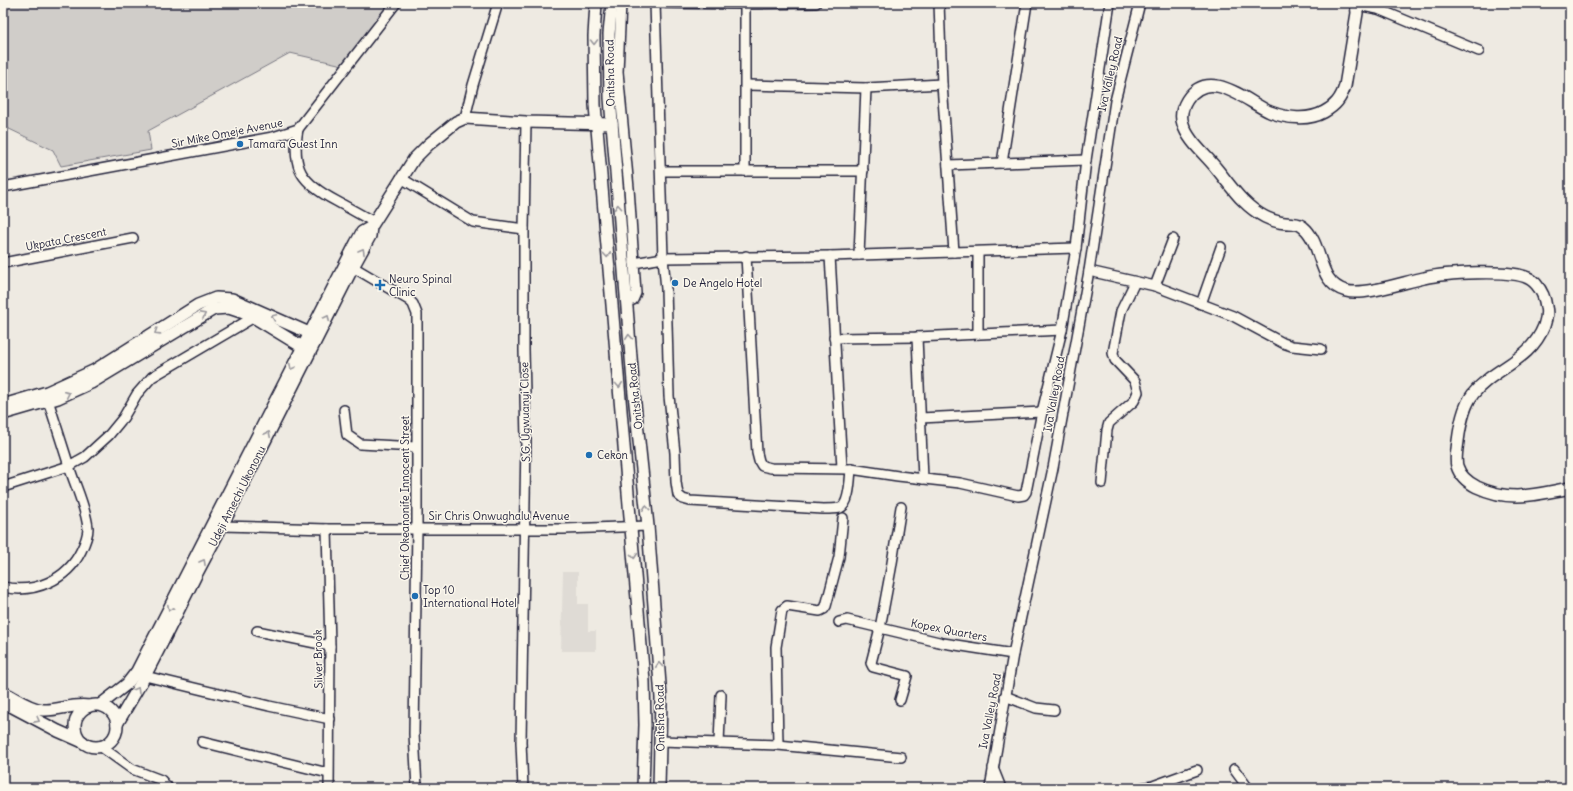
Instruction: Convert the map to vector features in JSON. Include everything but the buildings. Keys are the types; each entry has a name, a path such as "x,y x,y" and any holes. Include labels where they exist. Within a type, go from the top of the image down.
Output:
{"main road":[{"name":"Onitsha Road","path":"596,3 594,36 595,105 644,681 645,725 643,788"},
{"name":"Onitsha Road","path":"612,3 609,34 610,98 634,394 648,526 661,698 659,788"},
{"path":"1357,4 1355,24 1342,95 1338,102 1332,107 1309,118 1288,117 1270,112 1232,91 1213,86 1206,86 1190,96 1184,103 1182,112 1184,128 1192,141 1246,204 1276,222 1303,226 1318,252 1324,272 1329,280 1344,291 1361,292 1427,277 1457,273 1513,274 1528,278 1537,285 1542,293 1547,314 1541,332 1535,344 1527,352 1482,385 1470,399 1466,406 1459,434 1457,466 1468,482 1492,494 1508,497 1520,497 1570,488"},
{"path":"3,405 47,392 95,370 198,305 216,298 232,299 314,335 362,232 372,224 414,159 429,144 456,122 465,118 526,122 612,124"},
{"name":"Udeji Amechi Ukononu","path":"100,706 127,684 137,671 191,575 222,526 314,335 370,236 372,224"},
{"path":"3,414 58,398 91,383 214,309 229,308 254,317 307,349"},
{"name":"Udeji Amechi Ukononu","path":"117,724 145,676 248,452 307,349"},
{"path":"3,692 38,709 51,710 74,705 100,706 112,712 117,724 117,730 111,740 100,746 89,745 58,731 3,702"},
{"path":"85,743 77,733 76,720 83,710 89,706"}],"street":[{"name":"Sir Mike Omeje Avenue","path":"3,187 273,137 298,130 396,3"},
{"path":"465,118 498,3"},
{"path":"621,3 618,72 636,293 633,300 626,301"},
{"path":"816,3 655,3 661,171 662,258 666,289 669,396 676,482 678,495 683,499 690,501 823,509 839,508 843,506 848,497 851,468"},
{"path":"939,3 942,84 954,252"},
{"path":"1002,163 1027,3"},
{"path":"746,256 757,453 762,466 771,468 851,468 960,484 1004,494 1018,496 1024,495 1026,492 1042,412 1062,330 1076,248 1086,160 1110,3"},
{"name":"Iva Valley Road","path":"990,788 992,767 1013,654 1053,468 1089,272 1115,101 1140,3"},
{"path":"745,4 745,171"},
{"path":"1357,4 1378,9 1479,51"},
{"path":"746,85 866,88 942,84"},
{"path":"859,255 866,88"},
{"name":"S.G. Ugwuanyi Close","path":"523,788 521,742 526,440 524,229 526,122"},
{"path":"298,130 296,152 301,172 307,182 319,192 372,224"},
{"path":"948,165 1086,160"},
{"path":"661,171 863,170"},
{"path":"401,178 474,222 524,229"},
{"name":"Ukpata Crescent","path":"3,263 133,238"},
{"path":"1155,286 1173,240"},
{"path":"1201,304 1221,247"},
{"path":"634,263 662,258 830,256 1076,248"},
{"path":"978,252 978,334"},
{"path":"830,256 842,468"},
{"name":"Chief Okeanonife Innocent Street","path":"353,267 409,300 415,308 417,314 416,447 418,528 414,734 417,788"},
{"path":"1089,272 1155,286 1233,316 1283,343 1292,346 1321,349"},
{"path":"1102,483 1107,430 1110,422 1134,401 1138,392 1135,381 1115,360 1113,353 1121,311 1135,282"},
{"path":"3,487 69,466 85,457 109,435 123,418 137,394 152,377 254,317"},
{"path":"834,338 917,337 1062,330"},
{"path":"917,337 924,479"},
{"path":"3,586 24,588 54,580 70,568 85,544 88,529 85,514 48,400"},
{"path":"344,410 347,434 356,442 360,444 416,447"},
{"path":"920,418 1042,412"},
{"path":"900,700 907,676 873,667 871,660 880,628 892,569 901,507"},
{"path":"778,745 776,647 781,613 787,606 820,611 826,606 838,557 843,518"},
{"name":"Sir Chris Onwughalu Avenue","path":"222,526 327,529 648,526"},
{"name":"Silver Brook","path":"327,529 330,646 329,788"},
{"name":"Kopex Quarters","path":"839,622 847,620 943,643 1013,654"},
{"path":"257,631 330,646"},
{"path":"145,676 276,708 330,719"},
{"path":"719,743 721,695"},
{"path":"1005,696 1036,708 1054,710"},
{"path":"661,741 778,745 901,757"},
{"path":"202,742 328,773"},
{"path":"100,746 132,769 161,780 168,788"},
{"path":"992,767 1001,788"},
{"path":"1141,788 1153,786 1196,770"},
{"path":"1234,770 1248,788"}],"shaded area":[{"path":"3,3 396,3 347,66 290,53 148,131 151,150 61,166 53,150 3,126"},
{"path":"563,572 578,572 578,604 588,604 588,631 596,631 596,651 561,651"}],"place":[{"name":"Tamara Guest Inn","path":"240,144"},
{"name":"De Angelo Hotel","path":"675,283"},
{"name":"Neuro Spinal Clinic","path":"380,285"},
{"name":"Cekon","path":"589,455"},
{"name":"Top 10 International Hotel","path":"415,596"}]}
